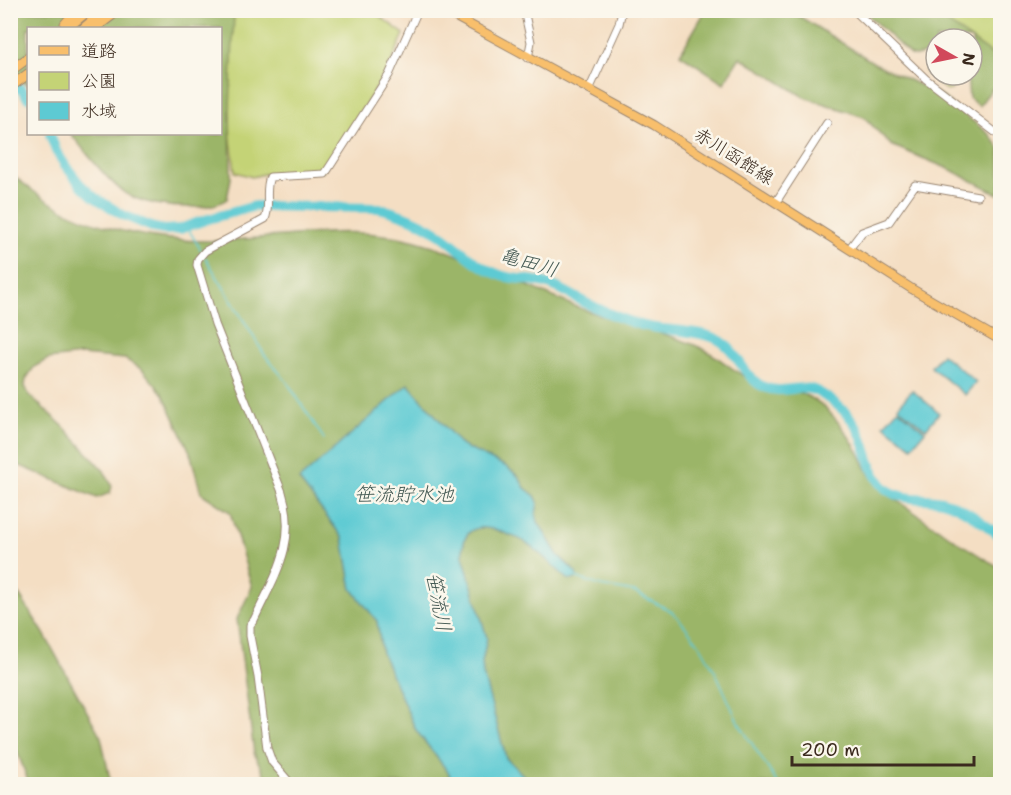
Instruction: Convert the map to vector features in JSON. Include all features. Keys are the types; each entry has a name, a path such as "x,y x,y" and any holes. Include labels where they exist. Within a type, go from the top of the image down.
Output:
{"highway":[{"path":"62,27 77,10"},
{"path":"68,27 89,10"},
{"path":"85,27 105,10"},
{"path":"96,27 119,10"},
{"path":"10,71 27,59"},
{"path":"10,87 27,75"}],"main road":[{"name":"赤川函館線","path":"443,10 654,125 912,289 1000,340"}],"street":[{"path":"291,784 272,762 267,748 250,636 250,625 286,548 288,516 282,492 205,293 197,265 203,254 262,222 268,211 267,183 270,177 325,174 389,75 418,10"},
{"path":"524,10 531,42 528,58"},
{"path":"589,90 619,24 622,10"},
{"path":"854,10 926,79 1000,136"},
{"path":"777,202 827,123"},
{"path":"849,249 862,232 889,222 915,185 978,196"}],"green space":[{"path":"230,10 234,13 230,108 231,178 227,199 218,204 203,207 187,207 152,203 132,197 108,178 72,135 222,135 222,27 27,27 27,84 11,76 10,11"},
{"path":"253,10 371,10 404,34 387,72 323,171 264,174 252,177 235,172 226,102 222,27 198,27 222,11 239,16"},
{"path":"700,11 791,11 874,63 940,95 990,135 1000,148 1000,195 949,169 891,145 864,117 804,97 740,57 724,83 680,54 703,15"},
{"path":"864,11 930,11 953,27 924,27 924,54 910,55"},
{"path":"930,11 1000,11 1000,60 984,49 984,27 953,27"},
{"path":"984,49 1000,60 1000,86 992,89 979,106 969,98 968,87 984,87"},
{"path":"942,87 953,87 951,90"},
{"path":"10,174 62,209 85,219 134,234 210,241 334,232 359,233 408,239 433,246 588,311 668,335 706,350 750,379 797,392 815,400 828,410 842,427 871,476 884,491 1000,568 1000,784 532,784 506,758 483,674 482,662 487,638 463,556 466,537 476,529 498,531 523,541 568,579 573,569 557,554 538,522 536,514 538,502 518,476 505,466 462,446 408,384 299,480 343,538 352,589 377,621 382,653 416,730 449,773 449,784 269,784 254,753 237,619 252,587 230,512 201,493 190,452 163,394 143,370 125,359 81,355 48,359 34,367 26,379 25,386 29,395 63,426 104,471 112,486 110,493 97,498 11,462"},
{"path":"10,581 43,632 101,737 111,784 30,784 28,781 11,734"}],"water":[{"path":"942,354 976,382 965,395 931,367"},
{"name":"笹流貯水池","path":"408,384 462,446 505,466 518,476 538,502 536,514 538,522 557,554 576,573 577,578 568,579 523,541 490,529 475,529 466,537 463,545 463,556 487,638 482,662 483,674 506,758 532,784 449,784 449,773 416,730 382,653 377,621 352,589 343,538 299,480"},
{"path":"912,390 939,413 926,429 898,407"},
{"path":"898,409 925,431 912,447 884,425"}],"waterway":[{"name":"亀田川","path":"10,82 27,97"},
{"name":"亀田川","path":"50,135 56,151 65,165 94,197 123,215 154,228 180,229 255,206 379,208 429,227 492,272 551,285 600,310 638,324 710,336 730,349 750,377 764,387 779,390 806,388 826,397 842,409 859,431 870,463 878,479 889,491 902,496 942,501 958,507 1000,536"},
{"name":"笹流川","path":"187,227 201,250"},
{"name":"笹流川","path":"205,257 264,354 287,382 324,439"},
{"path":"575,577 601,586 634,592 671,611 680,620 700,645 716,673 738,722 778,784"}]}
